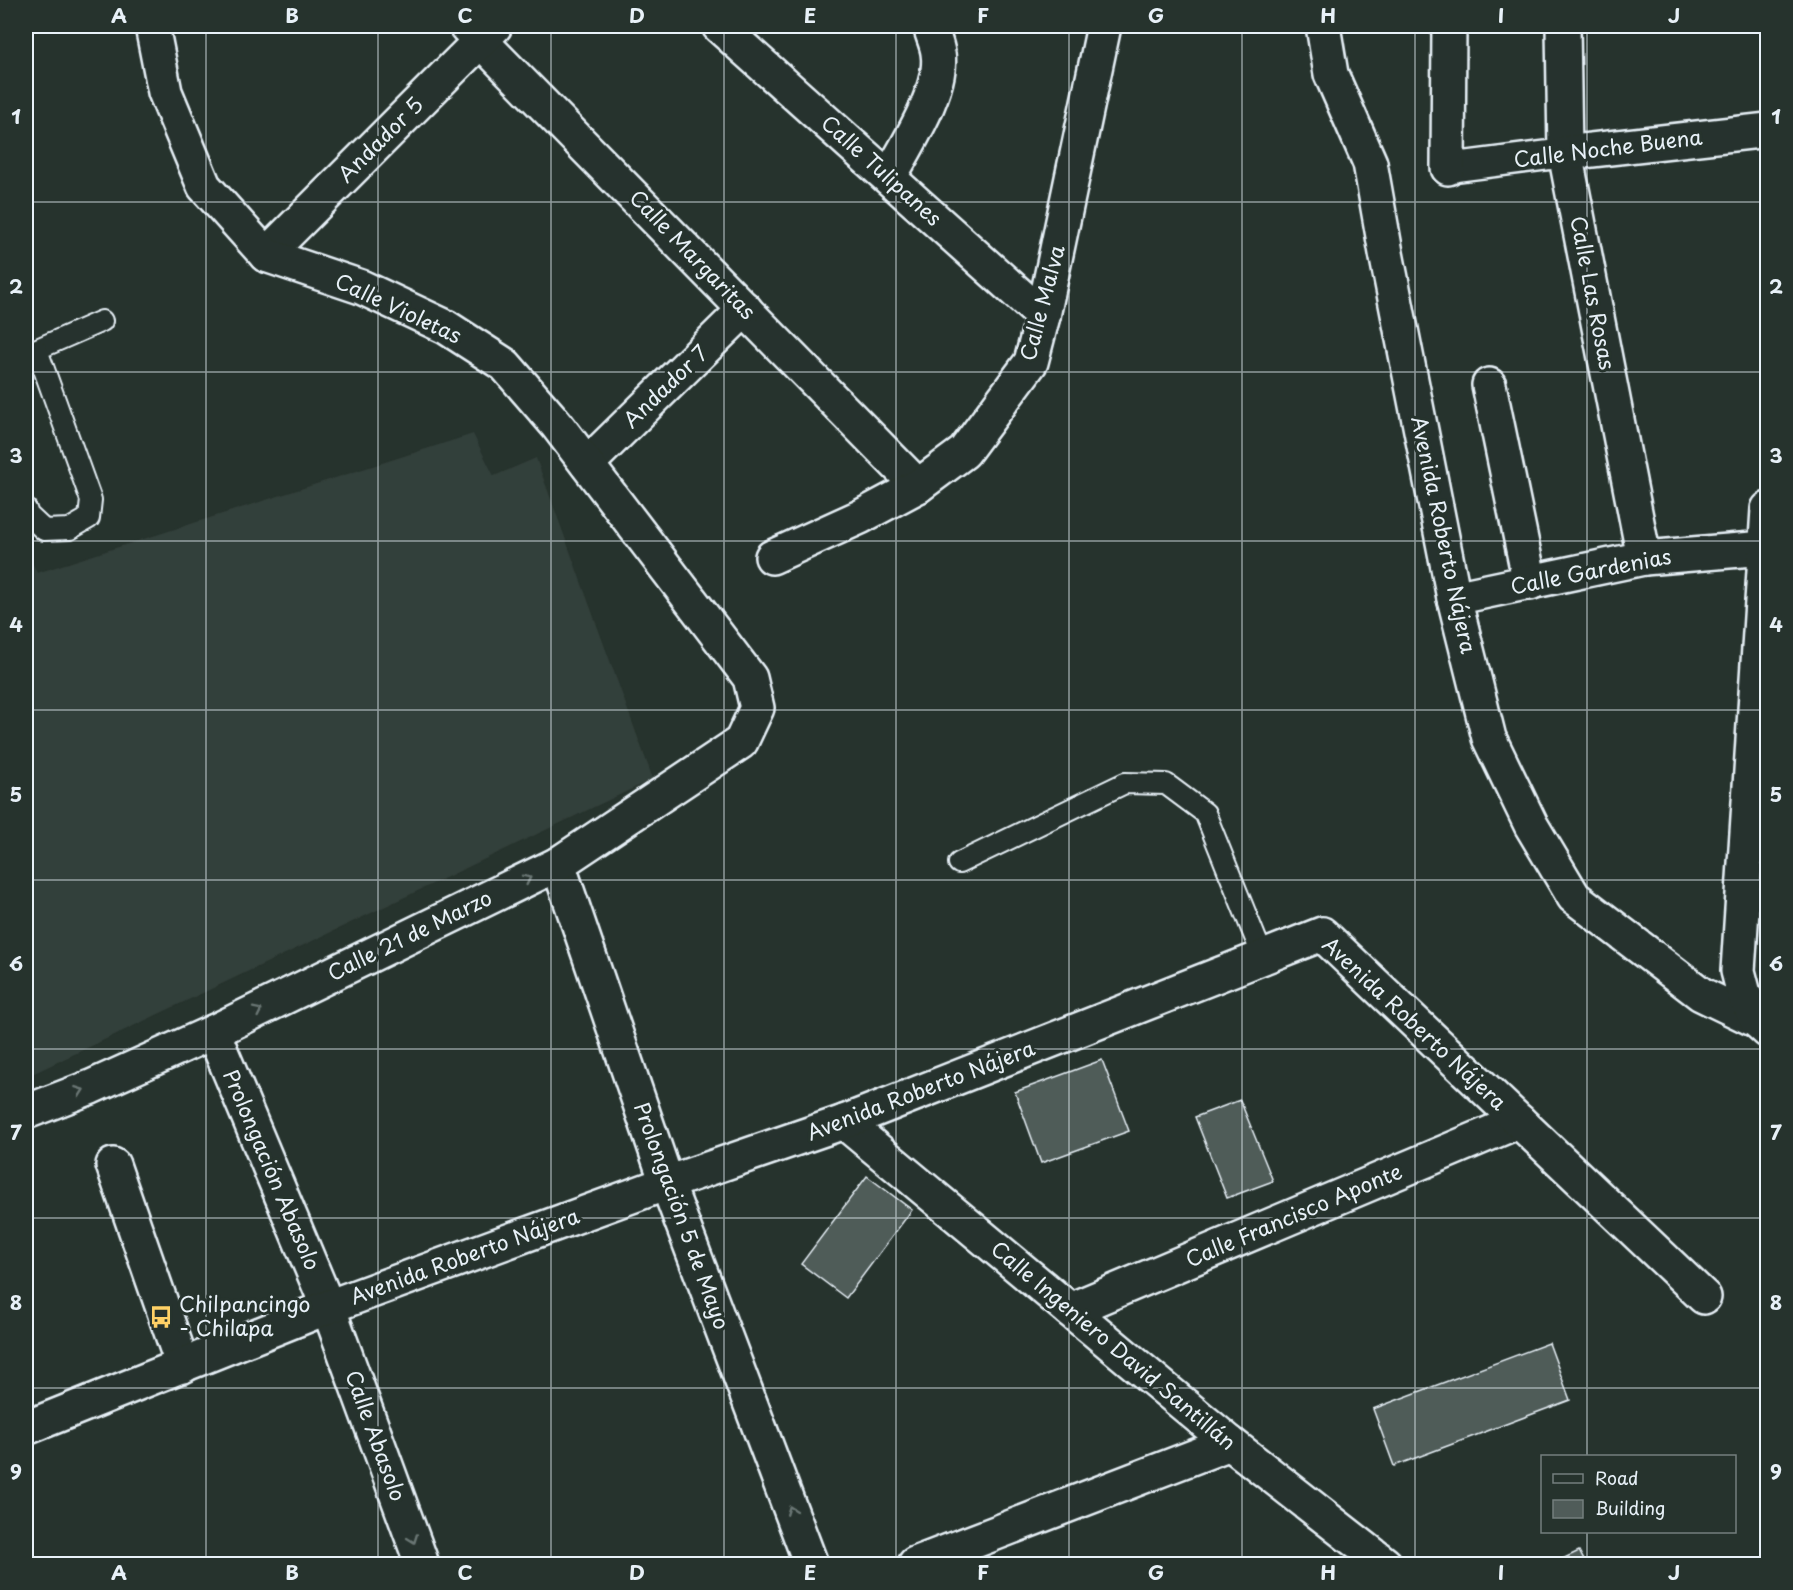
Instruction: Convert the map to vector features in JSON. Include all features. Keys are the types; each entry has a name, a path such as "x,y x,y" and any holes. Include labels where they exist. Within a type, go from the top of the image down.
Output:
{"street":[{"name":"Calle Violetas","path":"152,26 165,92 204,186 266,255 361,287 446,327 505,365 557,425 750,678 757,708"},
{"name":"Calle Tulipanes","path":"719,26 1043,316"},
{"path":"889,178 933,94 938,70 938,53 930,26"},
{"name":"Calle Malva","path":"772,557 860,517 918,486 964,452 1031,362 1043,316 1104,26"},
{"name":"Avenida Roberto Nájera","path":"1323,26 1330,69 1370,163 1454,598 1489,738 1531,825 1574,897 1701,994 1762,1026"},
{"path":"1448,168 1449,26"},
{"name":"Calle Las Rosas","path":"1563,26 1565,153 1644,558"},
{"name":"Andador 5","path":"266,255 481,30"},
{"name":"Calle Margaritas","path":"481,30 745,309 918,486"},
{"name":"Calle Noche Buena","path":"1448,168 1767,130"},
{"name":"Andador 7","path":"587,464 745,309"},
{"path":"1488,385 1530,583"},
{"path":"1762,1026 1744,994 1738,971 1767,509"},
{"name":"Calle Gardenias","path":"1454,598 1644,558 1765,548"},
{"name":"Calle 21 de Marzo","path":"26,1112 91,1088 213,1032 558,864 741,742 757,708"},
{"name":"Prolongación 5 de Mayo","path":"558,864 667,1183 811,1564"},
{"name":"Avenida Roberto Nájera","path":"26,1428 328,1307 667,1183 844,1122 1322,934 1704,1297"},
{"name":"Prolongación Abasolo","path":"213,1032 328,1307"},
{"name":"Calle Francisco Aponte","path":"1070,1310 1519,1121"},
{"name":"Calle Ingeniero David Santillán","path":"844,1122 1230,1443 1385,1564"},
{"path":"113,1165 183,1366"},
{"name":"Calle Abasolo","path":"328,1307 422,1564"},
{"path":"915,1564 1230,1443"}],"lane":[{"path":"26,509 28,515 44,530 70,530 89,518 91,500 32,352 102,321"},
{"path":"959,863 1125,783 1166,784 1205,813 1263,957"}],"shaded area":[{"path":"473,434 494,476 536,458 653,779 26,1077 26,549 37,573"}],"building":[{"path":"1102,1060 1129,1131 1041,1163 1015,1092"},
{"path":"1240,1100 1273,1181 1227,1198 1195,1117"},
{"path":"867,1176 912,1210 846,1298 801,1264"},
{"path":"1549,1343 1570,1400 1394,1466 1373,1409"},
{"path":"1579,1551 1586,1564 1552,1564"}],"place":[{"name":"Chilpancingo - Chilapa","path":"161,1317"}]}
